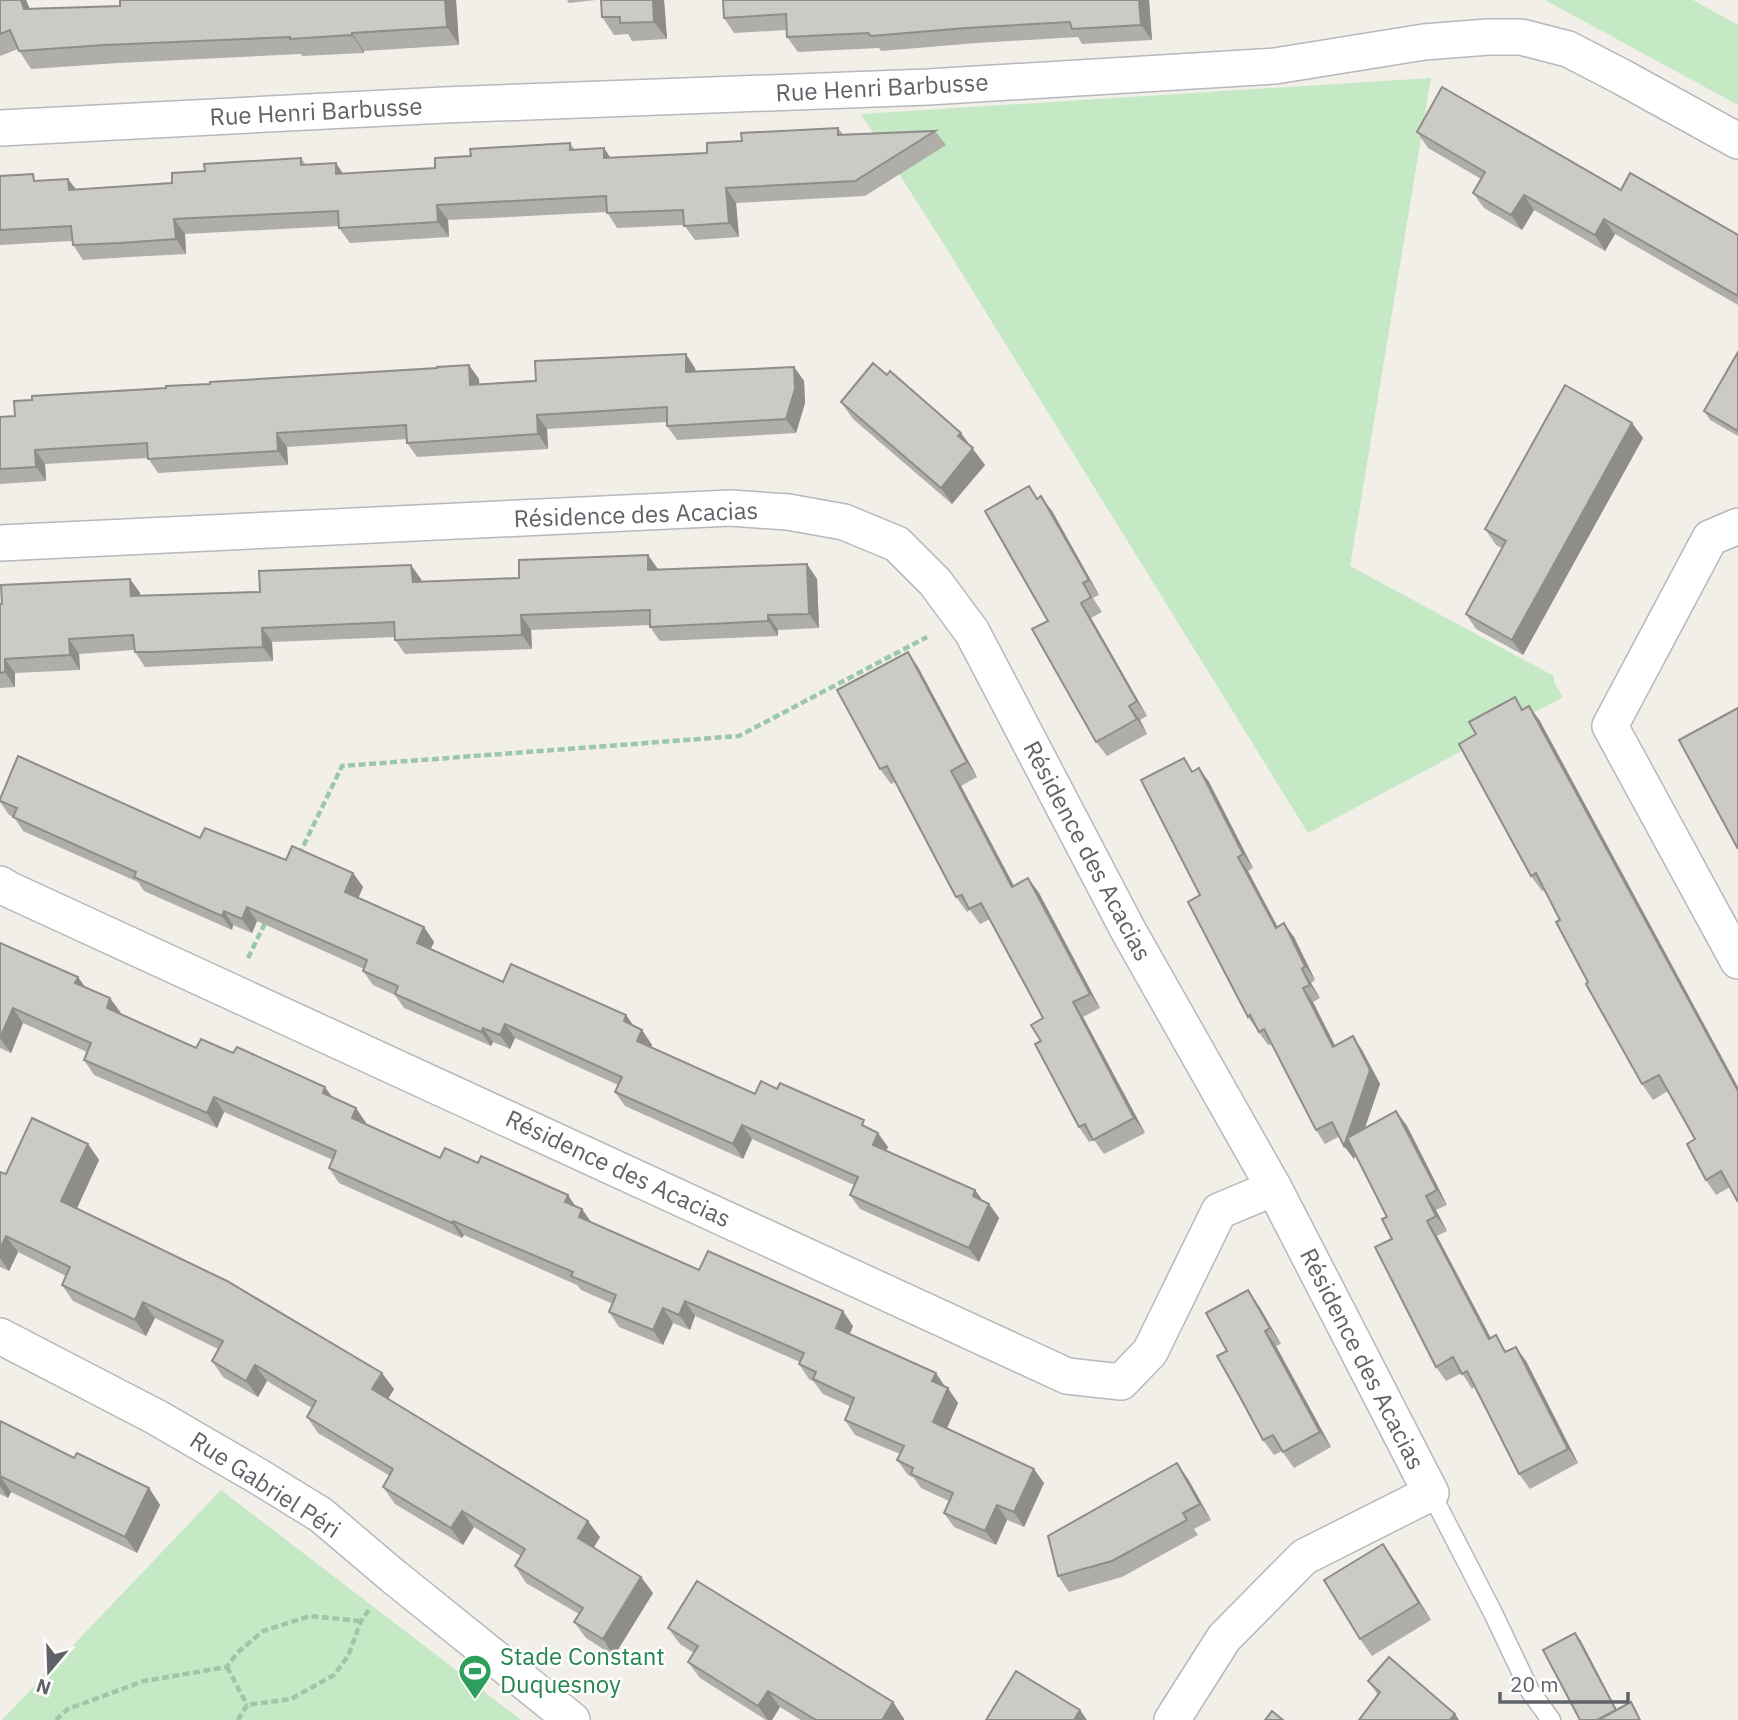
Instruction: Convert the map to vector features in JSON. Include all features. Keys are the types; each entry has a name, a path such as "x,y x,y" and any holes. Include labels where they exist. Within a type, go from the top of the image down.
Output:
{"street":[{"name":"Rue Henri Barbusse","path":"0,128 444,105 928,87 1275,66 1424,42 1521,37 1567,49 1738,141"},
{"name":"Résidence des Acacias","path":"0,543 716,509 788,512 844,522 897,544 935,582 972,632 1128,930 1274,1188 1431,1493 1304,1557 1223,1638 1172,1720"},
{"path":"1738,526 1710,538 1610,726 1738,961"},
{"name":"Résidence des Acacias","path":"0,884 1067,1376 1121,1382 1150,1352 1219,1211 1274,1188"},
{"name":"Rue Gabriel Péri","path":"0,1336 156,1417 321,1515 572,1720"}],"lane":[{"name":"Résidence des Acacias","path":"1431,1493 1530,1691 1551,1720"}],"path":[{"path":"293,867 342,766 739,736 962,619"},
{"path":"232,992 268,917"},
{"path":"56,1720 68,1709 144,1681 227,1667 237,1653 263,1631 310,1616 361,1621 348,1656 334,1675 290,1699 247,1704"},
{"path":"227,1667 247,1704"},
{"path":"238,1720 247,1704"}],"green space":[{"path":"1545,0 1693,0 1738,25 1738,105"},
{"path":"1431,78 1350,566 1554,676 1554,682 1563,697 1308,833 861,114"},
{"path":"221,1490 521,1720 2,1720"}],"building":[{"path":"0,0 21,0 24,9 120,6 120,0 445,0 447,27 290,39 105,45 19,51 10,30 0,34"},
{"path":"601,0 653,0 654,22 620,23 620,17 602,17"},
{"path":"723,0 1139,0 1141,25 1072,29 1070,22 871,36 868,33 787,37 786,14 724,18"},
{"path":"1442,87 1621,190 1630,173 1738,235 1738,296 1604,219 1595,235 1524,195 1511,215 1473,193 1485,172 1417,132"},
{"path":"838,128 838,135 935,131 855,181 726,188 729,223 684,226 683,210 607,213 606,196 437,205 438,222 339,228 338,211 174,219 176,239 120,243 73,245 71,226 0,230 0,176 33,174 34,181 68,179 69,190 172,183 172,173 205,171 204,164 301,158 301,165 336,163 336,174 435,168 435,158 471,156 470,149 570,143 570,150 604,148 604,158 707,153 707,143 742,141 741,133"},
{"path":"1738,352 1738,431 1704,411"},
{"path":"686,354 686,372 794,367 795,389 786,419 667,426 667,407 537,415 538,434 407,443 406,425 277,433 278,451 148,459 147,443 35,450 36,467 0,469 0,417 15,416 14,401 32,400 32,396 469,365 470,385 536,381 535,361"},
{"path":"873,363 887,375 890,371 961,433 958,436 973,448 941,488 841,402"},
{"path":"1565,385 1632,423 1512,640 1466,614 1506,541 1485,529"},
{"path":"1029,486 1037,499 1041,496 1089,580 1083,583 1091,597 1081,603 1137,701 1129,706 1137,719 1096,742 1032,629 1048,621 985,511"},
{"path":"648,555 648,570 807,564 809,614 768,615 768,621 650,627 650,610 521,615 522,635 395,640 394,622 262,628 263,647 153,652 135,652 133,635 69,639 70,655 5,659 5,672 0,673 1,585 130,579 131,596 260,592 259,571 411,565 413,582 519,578 519,560"},
{"path":"908,652 967,762 951,771 1012,887 1028,878 1090,994 1073,1002 1134,1118 1093,1140 1085,1124 1079,1127 1035,1044 1041,1041 1031,1025 1043,1018 981,903 969,909 962,895 956,897 887,766 880,769 837,690"},
{"path":"1515,697 1522,710 1529,706 1738,1091 1738,1202 1721,1171 1706,1180 1687,1144 1695,1139 1659,1075 1642,1084 1586,984 1588,982 1556,922 1560,920 1536,873 1531,876 1459,744 1476,734 1469,722"},
{"path":"1738,708 1738,849 1679,740"},
{"path":"18,756 200,838 205,828 286,860 292,846 353,873 345,892 424,927 417,943 503,982 511,964 626,1015 624,1021 642,1030 637,1041 755,1094 761,1081 777,1089 780,1083 864,1120 862,1125 878,1133 873,1145 975,1190 973,1196 989,1204 969,1248 850,1195 858,1177 742,1125 733,1144 615,1092 622,1077 505,1024 500,1035 483,1028 481,1032 395,994 398,986 363,971 367,960 247,907 242,919 224,911 222,916 134,877 136,872 13,817 17,808 0,799"},
{"path":"1184,758 1192,772 1199,768 1243,854 1238,857 1276,928 1284,923 1305,966 1302,969 1310,985 1303,988 1333,1047 1353,1036 1370,1070 1344,1146 1332,1122 1316,1130 1264,1029 1259,1032 1250,1015 1248,1017 1188,902 1200,895 1141,780"},
{"path":"0,943 78,977 75,983 110,998 107,1008 196,1048 201,1039 233,1053 237,1047 325,1087 323,1093 356,1108 352,1118 440,1158 445,1148 478,1163 481,1156 568,1195 565,1202 582,1209 579,1217 699,1270 708,1251 843,1311 836,1328 936,1373 932,1381 948,1388 933,1422 1034,1469 1014,1512 997,1505 985,1531 944,1513 953,1493 911,1474 913,1468 897,1460 904,1446 845,1420 854,1398 813,1379 816,1372 799,1364 804,1353 685,1301 679,1315 663,1308 653,1330 609,1312 616,1295 571,1276 573,1272 453,1221 452,1223 329,1168 336,1151 214,1097 207,1113 84,1060 91,1043 13,1008 0,1038"},
{"path":"1396,1111 1437,1190 1426,1196 1436,1216 1427,1221 1489,1339 1496,1335 1505,1352 1516,1347 1568,1449 1519,1474 1467,1371 1462,1374 1453,1357 1436,1367 1375,1247 1392,1239 1382,1219 1387,1217 1347,1138"},
{"path":"32,1118 88,1144 61,1201 227,1281 382,1373 372,1389 588,1521 578,1538 641,1577 603,1639 574,1622 583,1608 515,1566 525,1549 462,1511 451,1528 383,1487 393,1469 307,1417 316,1401 255,1365 246,1381 212,1361 223,1341 143,1302 135,1320 62,1285 70,1267 6,1236 0,1249 0,1172 6,1174"},
{"path":"1248,1290 1270,1328 1265,1331 1320,1432 1283,1452 1273,1435 1263,1440 1217,1356 1227,1351 1206,1313"},
{"path":"0,1421 74,1458 77,1453 149,1488 125,1537 0,1476"},
{"path":"1177,1463 1200,1504 1183,1513 1187,1520 1112,1561 1058,1576 1048,1536"},
{"path":"1383,1544 1419,1603 1360,1639 1324,1580"},
{"path":"697,1581 893,1702 882,1720 816,1720 768,1691 758,1706 688,1662 698,1646 668,1628"},
{"path":"1575,1633 1616,1710 1597,1720 1580,1720 1543,1650"},
{"path":"1389,1657 1455,1714 1450,1720 1359,1720 1380,1692 1368,1681"},
{"path":"1016,1671 1080,1710 1074,1720 986,1720"},
{"path":"1631,1702 1640,1720 1600,1719"},
{"path":"1272,1711 1283,1720 1265,1720"}],"place":[{"name":"Stade Constant Duquesnoy","path":"475,1701"}]}
